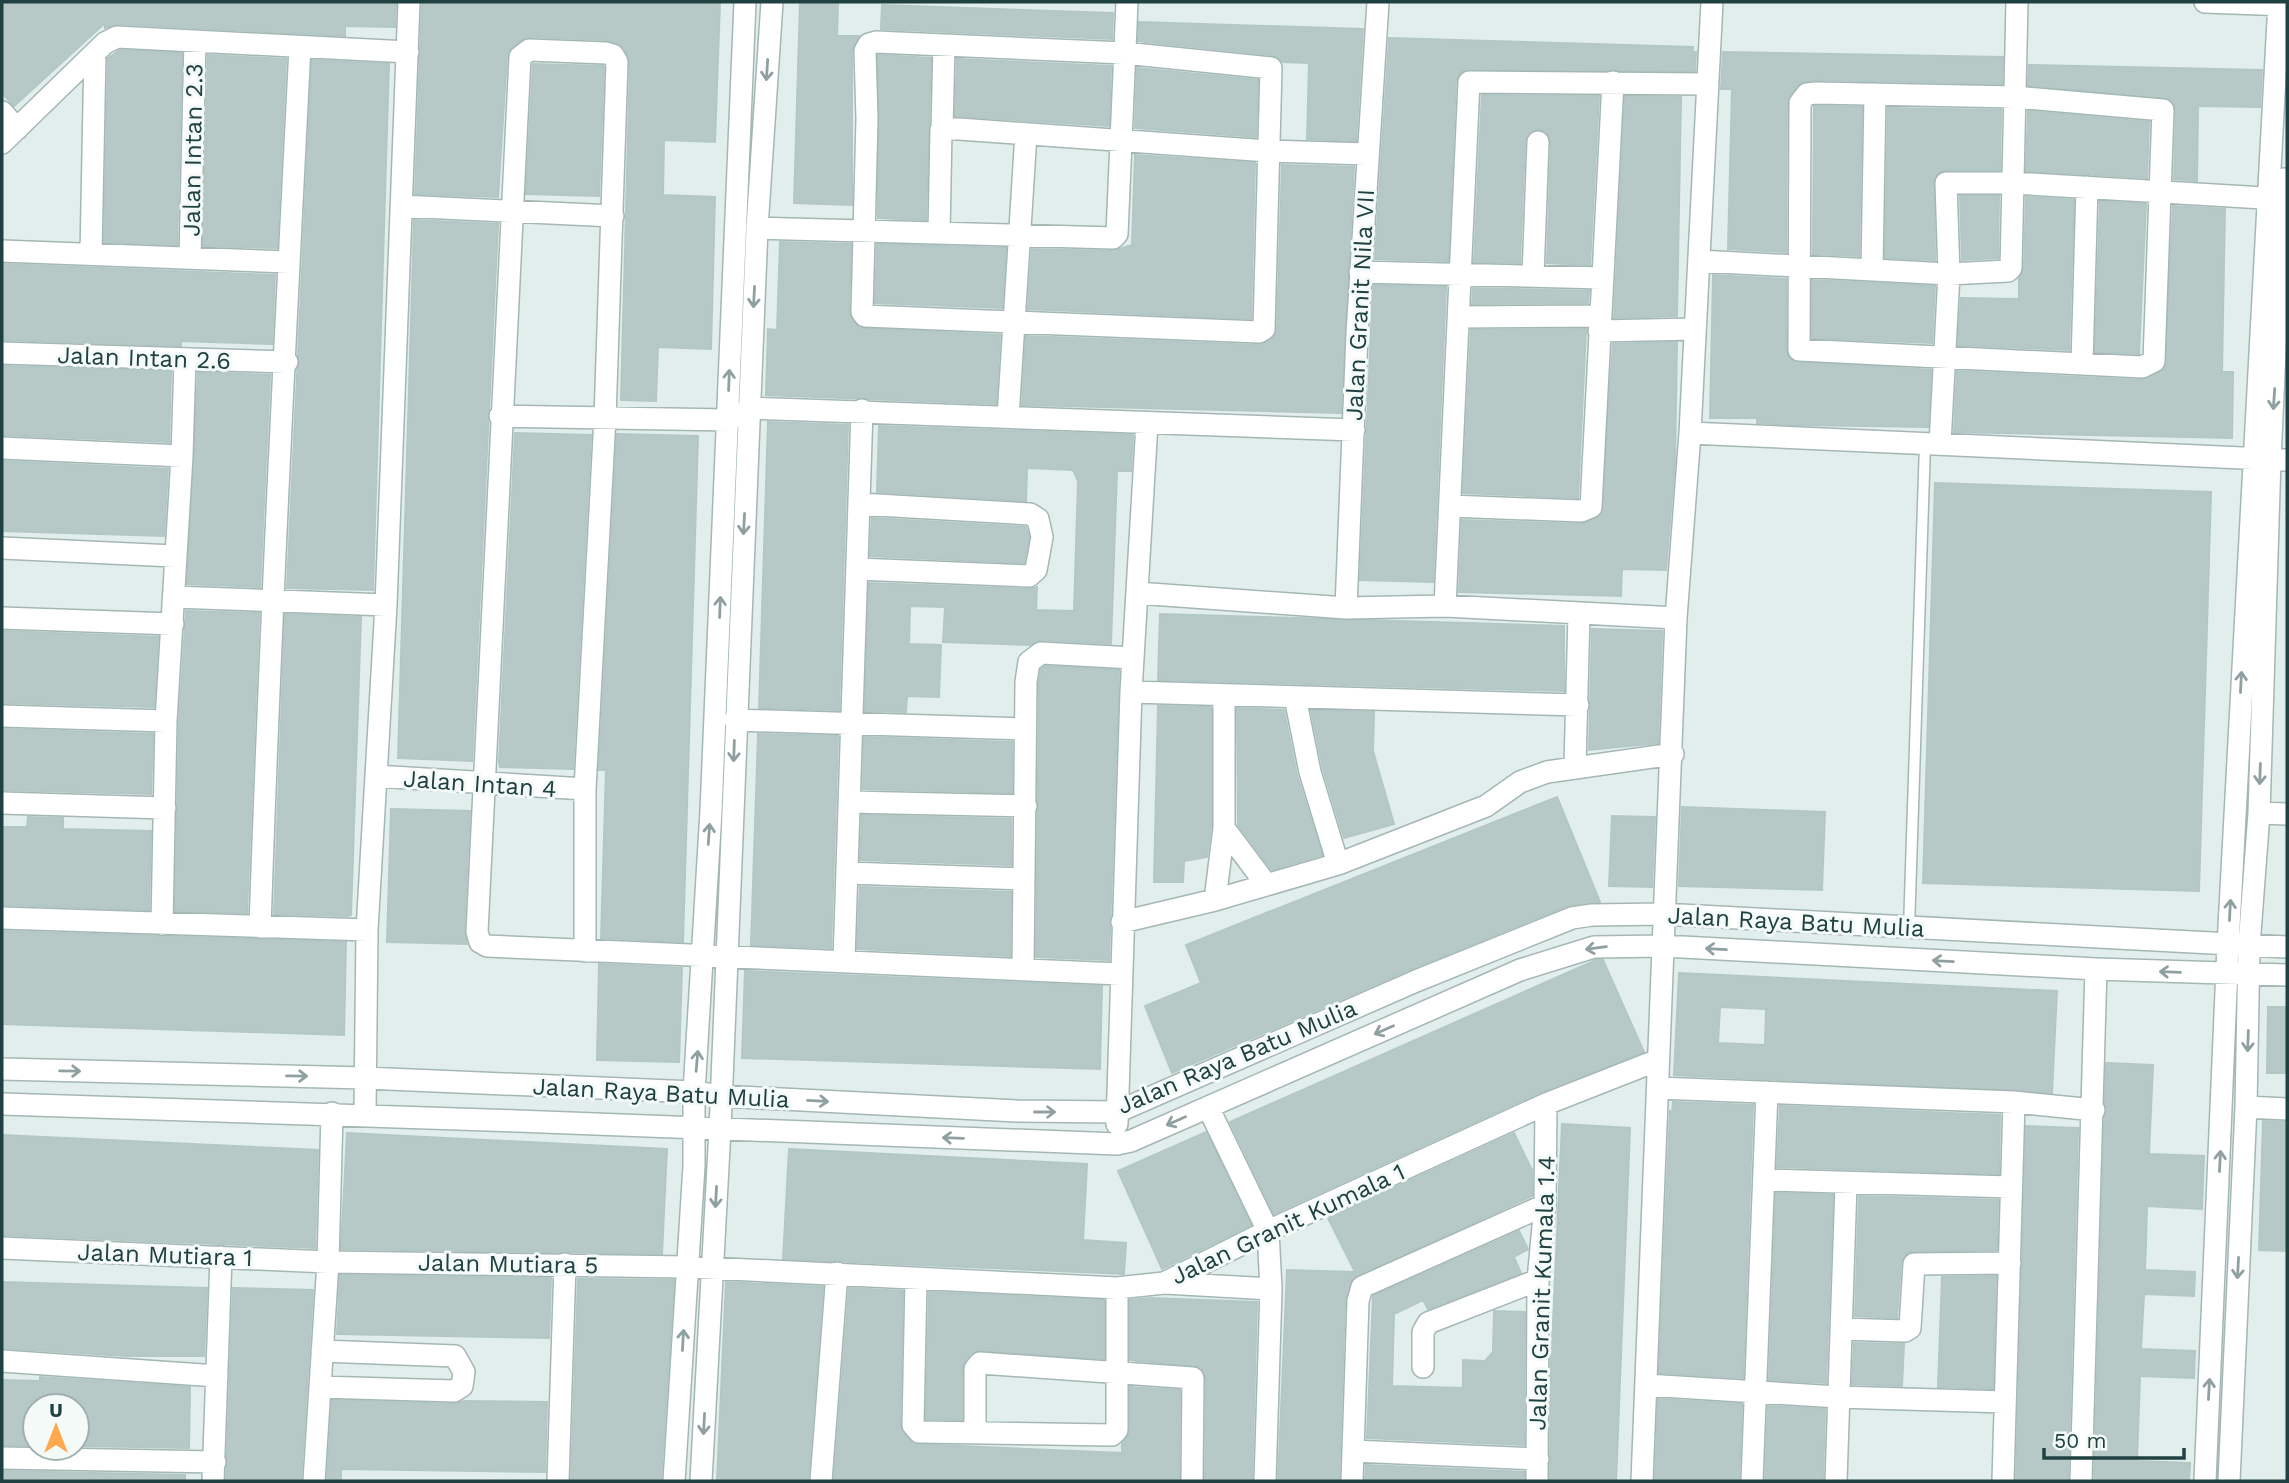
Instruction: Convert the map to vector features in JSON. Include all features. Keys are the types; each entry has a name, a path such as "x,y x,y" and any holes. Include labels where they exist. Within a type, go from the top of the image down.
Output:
{"street":[{"path":"365,1113 367,930 386,604 409,2"},
{"path":"674,1481 688,1266 694,1092 702,995 745,2"},
{"path":"701,1481 720,1129 757,228 772,2"},
{"path":"757,228 1018,234 1110,239 1115,237 1122,142 1127,2"},
{"name":"Jalan Granit Nila VII","path":"1346,608 1360,272 1378,2"},
{"path":"1642,1481 1664,946 1662,914 1672,754 1676,618 1690,433 1712,2"},
{"path":"1699,261 1948,274 2003,272 2011,268 2017,2"},
{"path":"2205,2 2282,4 2259,813 2238,946"},
{"path":"2,112 10,136 95,53 117,37 408,52"},
{"name":"Jalan Intan 2.3","path":"191,258 195,41"},
{"path":"876,42 944,45 1124,53 1271,68 1262,331 1016,320 867,317 862,312 866,48 876,42"},
{"path":"939,233 944,45"},
{"path":"261,927 271,598 286,362 300,47"},
{"path":"585,951 585,789 605,418 617,62 613,55 606,53 529,50 523,52 500,416 477,932 480,942 487,946 585,951 844,960 1120,974"},
{"path":"91,254 95,53"},
{"path":"1445,606 1469,82 1706,84"},
{"path":"1450,506 1581,511 1591,507 1613,82"},
{"path":"1816,93 1874,94 2015,97 2162,110 2154,361 2142,367 1800,351 1797,346 1802,98 1816,93"},
{"path":"1872,269 1874,94"},
{"path":"2229,1481 2246,1107 2238,946 2270,459 2282,354 2275,198 2287,111"},
{"path":"942,129 1268,151 1367,154"},
{"path":"1008,416 1026,134"},
{"path":"1533,276 1538,142"},
{"path":"1933,444 1945,358 1948,274 1946,183 2013,183 2275,198"},
{"path":"2082,364 2087,187"},
{"path":"401,206 613,216"},
{"path":"2,251 289,262"},
{"path":"1360,272 1602,278"},
{"path":"1458,317 1695,329"},
{"name":"Jalan Intan 2.6","path":"2,354 286,362"},
{"path":"162,924 166,721 173,624 174,556 183,456 185,359"},
{"path":"500,416 728,420 751,408 1354,430"},
{"path":"844,960 854,724 862,410"},
{"path":"1117,1144 1120,974 1131,692 1147,423"},
{"path":"1690,433 2270,459"},
{"path":"2,448 183,456"},
{"path":"857,569 1029,576 1036,570 1042,537 1038,519 1030,514 860,504"},
{"path":"2,548 174,556"},
{"path":"1137,593 1346,608 1445,606 1676,618"},
{"path":"174,597 271,598 386,604"},
{"path":"1575,766 1579,614"},
{"path":"2,618 173,624"},
{"path":"1023,969 1026,671 1033,657 1041,653 1133,658"},
{"path":"1131,692 1578,705"},
{"path":"1215,901 1224,828 1224,695"},
{"path":"1295,697 1310,772 1338,864"},
{"path":"2,716 166,721"},
{"path":"735,720 1025,729"},
{"path":"1122,922 1215,901 1338,864 1486,806 1520,782 1575,766 1672,754"},
{"name":"Jalan Intan 4","path":"376,776 585,789"},
{"path":"850,802 1026,806"},
{"path":"2,803 165,808"},
{"path":"2259,813 2287,814"},
{"path":"1224,828 1266,884"},
{"path":"846,873 1024,879"},
{"name":"Jalan Raya Batu Mulia","path":"2,1069 365,1078 694,1092 721,1096 1017,1111 1117,1112 1416,981 1572,918 1592,915 1662,914 2287,947"},
{"path":"2,918 367,930"},
{"path":"2,1104 365,1113 694,1129 1117,1144 1131,1141 1520,970 1594,947 1664,946 2096,969 2287,975"},
{"path":"2081,1481 2094,1110 2096,969"},
{"path":"2205,1481 2239,973"},
{"name":"Jalan Granit Kumala 1","path":"688,1266 837,1273 916,1280 1117,1288 1164,1283 1268,1231 1546,1104 1658,1060"},
{"path":"1658,1087 2014,1102 2094,1110"},
{"path":"1752,1481 1767,1092"},
{"path":"2003,1481 2014,1102"},
{"name":"Jalan Granit Kumala 1.4","path":"1537,1481 1538,1280 1545,1205 1546,1104"},
{"path":"1208,1107 1268,1231 1271,1289 1265,1481"},
{"path":"2246,1107 2287,1109"},
{"path":"314,1481 328,1262 332,1113"},
{"path":"1765,1180 1846,1185 2011,1187"},
{"path":"1836,1481 1846,1185"},
{"path":"1352,1481 1358,1301 1362,1287 1545,1205"},
{"name":"Jalan Mutiara 1","path":"2,1248 328,1262"},
{"path":"2,1458 214,1472 222,1257"},
{"name":"Jalan Mutiara 5","path":"328,1262 688,1266"},
{"path":"1841,1329 1905,1331 1910,1328 1914,1264 2010,1263"},
{"path":"558,1481 565,1264"},
{"path":"821,1481 837,1273"},
{"path":"916,1280 914,1430 975,1433 1112,1435 1117,1430 1117,1288"},
{"path":"1423,1367 1423,1332 1428,1323 1538,1280"},
{"path":"1164,1283 1271,1289"},
{"path":"320,1387 454,1391 462,1386 464,1372 455,1356 322,1351"},
{"path":"2,1361 216,1376"},
{"path":"975,1433 975,1369 980,1363 1193,1378 1192,1481"},
{"path":"1646,1385 1838,1397 2005,1402"},
{"path":"1353,1451 1538,1459"}],"lane":[{"path":"1909,928 1933,444"}],"building":[{"path":"2,2 396,2 395,27 345,26 345,36 118,24 105,28 105,23 14,106 2,93"},
{"path":"422,2 720,2 715,142 664,140 663,195 715,197 711,349 658,347 656,401 621,400 630,62 624,48 607,40 530,37 521,40 507,56 498,197 415,194"},
{"path":"800,2 838,2 837,36 859,36 852,51 852,205 794,203"},
{"path":"882,5 1113,13 1112,39 881,29"},
{"path":"1139,22 1363,29 1356,141 1307,139 1309,63 1283,62 1272,55 1138,41"},
{"path":"1389,38 1693,47 1693,52 1696,52 1695,71 1462,71 1456,81 1448,261 1375,259"},
{"path":"120,50 182,53 177,245 104,242 108,58"},
{"path":"1723,52 2003,57 2002,84 1816,80 1800,83 1787,103 1786,252 1728,249 1732,89 1721,89"},
{"path":"208,55 286,59 277,248 203,246"},
{"path":"878,55 931,58 926,220 878,218"},
{"path":"957,59 1111,66 1109,126 955,116"},
{"path":"312,60 389,64 373,590 287,588"},
{"path":"533,64 604,66 599,196 526,194"},
{"path":"2029,65 2262,70 2260,107 2198,106 2197,181 2174,179 2176,110 2171,100 2028,85"},
{"path":"1137,68 1258,80 1256,137 1135,128"},
{"path":"1482,95 1599,96 1590,265 1547,263 1551,142 1546,131 1538,129 1527,134 1525,142 1520,263 1474,262"},
{"path":"1625,96 1681,97 1677,316 1614,318"},
{"path":"1814,106 1862,107 1859,256 1813,254"},
{"path":"1888,108 2001,110 2000,170 1946,170 1934,177 1935,260 1885,258"},
{"path":"2028,111 2149,122 2147,178 2026,171"},
{"path":"1135,155 1255,163 1251,319 1028,309 1032,249 1113,251 1132,245"},
{"path":"1282,165 1354,167 1341,413 1022,405 1026,336 1258,345 1271,340 1277,329"},
{"path":"1960,196 1999,196 1998,258 1962,260"},
{"path":"2026,197 2074,200 2069,350 1958,345 1961,298 2019,299 2019,278 2024,268"},
{"path":"2100,201 2146,204 2139,354 2095,352"},
{"path":"2173,206 2225,209 2222,372 2233,372 2232,438 1954,432 1957,371 2141,380 2165,369"},
{"path":"414,220 498,224 472,761 398,758"},
{"path":"780,242 851,244 849,312 859,328 1000,335 996,404 766,395 768,329 777,330"},
{"path":"877,244 1006,248 1002,308 875,303"},
{"path":"2,264 275,275 272,344 181,341 181,346 2,340"},
{"path":"1713,275 1786,279 1786,350 1793,361 1931,370 1928,427 1793,425 1757,423 1757,418 1710,418"},
{"path":"1812,280 1935,286 1932,343 1812,338"},
{"path":"1373,285 1446,287 1433,582 1360,580"},
{"path":"1473,288 1589,291 1588,303 1472,304"},
{"path":"1586,329 1578,498 1463,493 1471,330"},
{"path":"1677,342 1675,461 1666,570 1622,569 1621,596 1459,592 1462,520 1580,524 1601,515 1613,344"},
{"path":"2,366 171,371 169,442 2,435"},
{"path":"198,372 270,375 260,587 187,584"},
{"path":"768,422 848,425 839,710 759,708"},
{"path":"879,426 1133,435 1131,471 1117,471 1111,644 1042,640 1030,645 943,642 945,607 910,606 909,644 941,645 939,697 907,696 906,712 865,711 869,583 1028,589 1037,587 1036,610 1074,611 1078,481 1073,470 1027,468 1026,501 877,492"},
{"path":"515,433 591,435 573,769 500,767 499,762"},
{"path":"617,434 698,436 683,942 601,938 606,770 599,770"},
{"path":"2,461 168,469 164,536 2,531"},
{"path":"1935,483 2211,492 2199,891 1923,883"},
{"path":"872,518 1026,527 1029,537 1024,563 870,556"},
{"path":"186,611 259,613 247,913 175,911 179,722"},
{"path":"285,614 361,617 351,915 347,916 274,914"},
{"path":"1160,614 1564,626 1564,691 1158,680"},
{"path":"1592,629 1662,631 1658,743 1589,750"},
{"path":"2,631 158,637 154,707 2,703"},
{"path":"1045,666 1119,670 1109,960 1036,957 1039,683 1041,669"},
{"path":"1158,706 1211,707 1211,827 1207,857 1184,861 1183,882 1154,882"},
{"path":"1237,708 1284,710 1297,775 1322,855 1272,870 1238,825"},
{"path":"1311,710 1374,712 1373,751 1394,824 1344,838 1323,769"},
{"path":"2,729 153,734 151,794 2,790"},
{"path":"758,734 838,736 831,948 751,945"},
{"path":"864,737 1012,742 1012,793 863,789"},
{"path":"1557,797 1600,902 1567,906 1411,969 1172,1073 1145,1006 1201,983 1186,945"},
{"path":"1682,807 1825,812 1822,890 1679,886"},
{"path":"391,809 470,811 464,931 467,944 387,942"},
{"path":"862,815 1011,819 1011,865 860,860"},
{"path":"1612,816 1655,817 1652,887 1609,886"},
{"path":"28,817 63,818 63,829 151,831 149,910 2,905 2,827 27,827"},
{"path":"860,887 1011,892 1010,956 857,949"},
{"path":"2,931 346,942 344,1035 2,1024"},
{"path":"1596,960 1603,960 1644,1052 1541,1092 1274,1214 1230,1122"},
{"path":"599,964 682,968 679,1062 597,1060"},
{"path":"745,971 1102,986 1100,1069 742,1058"},
{"path":"1679,973 2057,991 2052,1093 1674,1075","holes":["1720,1007 1766,1009 1765,1045 1718,1043"]},
{"path":"2268,1007 2287,1007 2287,1073 2267,1073"},
{"path":"2106,1063 2153,1065 2149,1154 2204,1156 2202,1209 2147,1206 2145,1270 2195,1272 2194,1296 2144,1294 2141,1349 2195,1351 2194,1378 2140,1376 2137,1461 2190,1463 2189,1481 2094,1481"},
{"path":"1673,1102 1753,1105 1743,1378 1659,1373 1670,1110 1672,1115"},
{"path":"1780,1106 2000,1115 1999,1174 1777,1167"},
{"path":"2263,1121 2287,1122 2287,1251 2259,1250"},
{"path":"1562,1124 1630,1128 1616,1481 1550,1481 1551,1342 1552,1344"},
{"path":"2026,1126 2078,1128 2068,1481 2016,1481"},
{"path":"1206,1132 1251,1225 1162,1269 1118,1171"},
{"path":"347,1133 667,1149 662,1254 341,1249"},
{"path":"1514,1133 1532,1170 1532,1196 1352,1279 1345,1301 1339,1481 1278,1481 1287,1270 1355,1272 1328,1218"},
{"path":"2,1135 318,1150 315,1248 2,1235"},
{"path":"789,1149 1087,1164 1083,1240 1126,1243 1124,1274 783,1259"},
{"path":"1776,1193 1833,1195 1826,1383 1769,1380"},
{"path":"1859,1196 1998,1200 1997,1250 1908,1252 1901,1263 1897,1318 1855,1316"},
{"path":"1519,1231 1528,1249 1514,1257 1521,1273 1428,1309 1423,1300 1394,1314 1392,1386 1463,1388 1463,1360 1485,1361 1493,1352 1494,1311 1525,1312 1524,1445 1367,1438 1373,1296"},
{"path":"340,1275 551,1278 549,1338 337,1334"},
{"path":"1996,1276 1993,1389 1938,1387 1942,1277"},
{"path":"578,1279 674,1280 661,1481 571,1481"},
{"path":"2,1282 207,1288 204,1356 126,1356 2,1348"},
{"path":"726,1282 823,1287 808,1481 717,1481"},
{"path":"233,1288 313,1290 301,1481 226,1481"},
{"path":"849,1288 903,1291 900,1425 913,1444 1122,1453 1122,1444 1130,1431 1130,1387 1180,1390 1179,1481 834,1481"},
{"path":"929,1292 1104,1300 1104,1359 975,1351 962,1368 962,1420 926,1419"},
{"path":"1151,1298 1257,1302 1252,1481 1205,1481 1206,1378 1201,1367 1130,1360 1130,1300"},
{"path":"1854,1343 1904,1344 1902,1386 1852,1384"},
{"path":"40,1377 190,1387 189,1448 91,1446 91,1392 21,1392 21,1446 2,1445 2,1380 40,1381"},
{"path":"1658,1399 1742,1404 1739,1481 1655,1481"},
{"path":"332,1400 454,1404 464,1401 547,1402 545,1472 341,1469 341,1481 327,1481"},
{"path":"1768,1406 1825,1409 1823,1481 1765,1481"},
{"path":"1366,1465 1524,1472 1524,1481 1365,1481"},
{"path":"2,1471 185,1475 185,1481 2,1481"}]}
